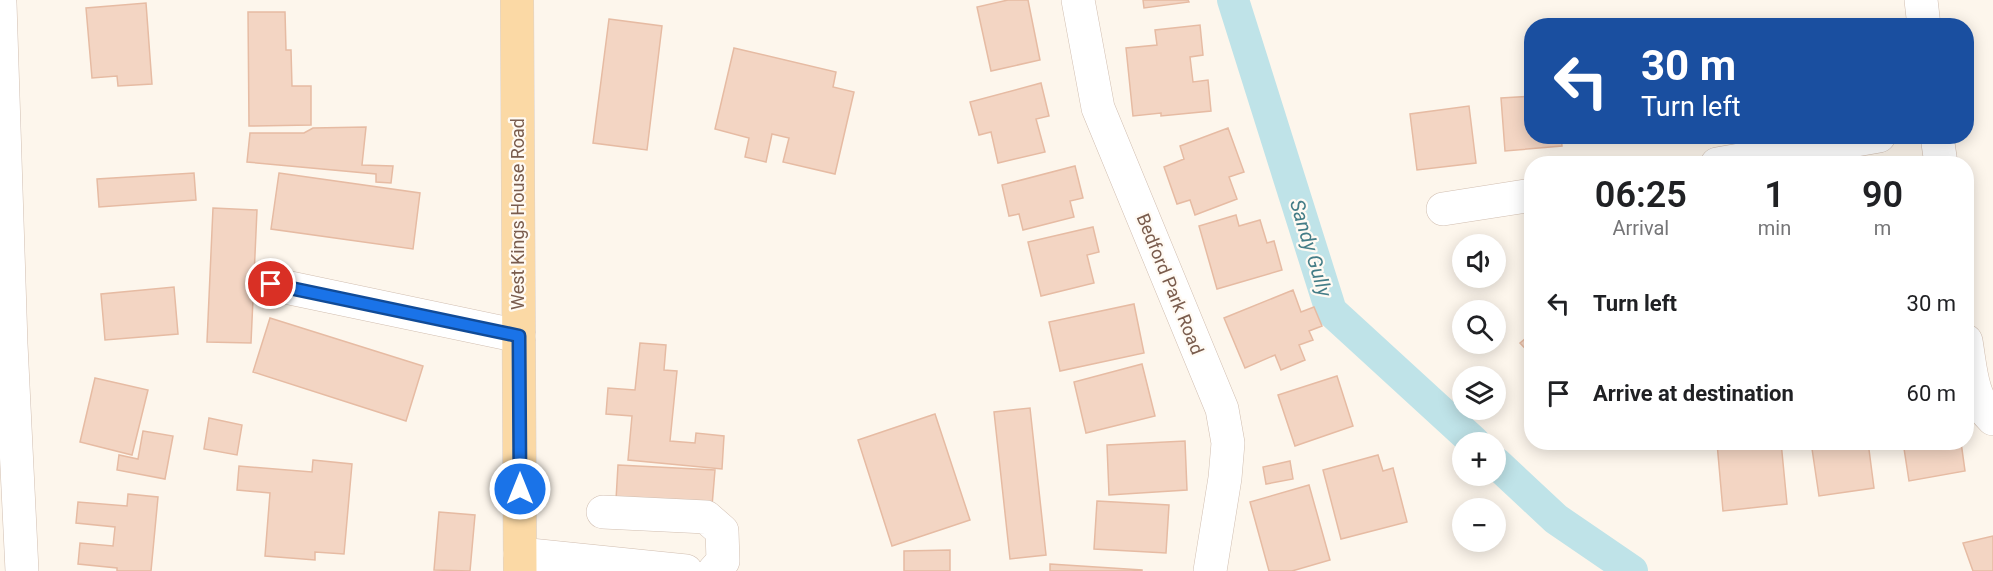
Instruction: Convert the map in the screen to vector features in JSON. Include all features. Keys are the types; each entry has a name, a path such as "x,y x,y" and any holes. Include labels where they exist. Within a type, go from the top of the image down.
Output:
{"main road":[{"name":"West Kings House Road","path":"517,0 520,563"}],"street":[{"name":"Bedford Park Road","path":"1078,0 1098,108 1222,409 1228,443 1226,478 1210,571"},
{"path":"1921,0 1923,18"},
{"path":"0,3 22,571"},
{"path":"1763,156 1833,144"},
{"path":"1443,209 1524,196"},
{"path":"271,284 519,336"},
{"path":"1974,391 1980,405 1993,419"},
{"path":"603,512 706,517 722,531 723,561 714,571"},
{"path":"520,563 686,571"}],"building":[{"path":"1008,0 1028,0 1040,60 991,71 977,7"},
{"path":"1143,0 1188,0 1189,2 1144,8"},
{"path":"146,3 152,84 118,86 117,76 92,78 86,8"},
{"path":"248,12 285,12 286,50 291,50 292,86 311,86 311,125 249,126"},
{"path":"609,19 662,26 647,150 593,143"},
{"path":"1200,25 1203,55 1190,57 1193,82 1208,80 1211,111 1133,116 1126,48 1157,45 1155,30"},
{"path":"734,48 836,72 833,87 854,92 835,174 783,162 789,138 772,134 766,162 745,157 749,138 715,129"},
{"path":"1041,83 1049,116 1036,119 1045,152 998,163 991,132 979,135 970,102"},
{"path":"1524,97 1524,144 1562,144 1562,146 1505,151 1501,98"},
{"path":"1469,106 1476,163 1417,170 1410,114"},
{"path":"366,127 362,165 393,166 391,183 376,182 376,174 247,162 250,133 304,133 313,128"},
{"path":"1228,128 1244,172 1229,177 1237,199 1195,215 1190,200 1177,204 1164,167 1184,159 1180,146"},
{"path":"1075,166 1083,198 1070,201 1074,217 1023,230 1019,214 1009,216 1002,185"},
{"path":"194,173 196,200 99,207 97,179"},
{"path":"279,173 420,193 413,249 271,229"},
{"path":"213,208 257,210 251,343 207,342"},
{"path":"1236,215 1239,226 1260,220 1267,243 1274,241 1282,270 1217,289 1199,226"},
{"path":"1093,227 1099,252 1087,255 1094,283 1041,296 1028,242"},
{"path":"174,287 178,334 105,340 101,294"},
{"path":"1293,290 1301,312 1314,307 1322,326 1309,331 1313,340 1299,345 1305,360 1281,370 1275,355 1245,368 1224,318"},
{"path":"1134,304 1144,353 1060,371 1049,322"},
{"path":"270,318 423,366 406,421 253,372"},
{"path":"640,343 666,345 664,370 677,371 670,441 695,443 696,433 724,436 722,469 628,460 632,416 606,414 608,388 635,390"},
{"path":"1142,364 1155,416 1086,433 1074,382"},
{"path":"1337,376 1353,426 1295,446 1278,395"},
{"path":"95,378 148,390 132,455 80,442"},
{"path":"1030,408 1046,555 1010,559 994,412"},
{"path":"935,414 970,520 892,546 858,440"},
{"path":"209,418 242,425 237,455 204,449"},
{"path":"143,431 173,436 165,479 117,470 119,455 138,459"},
{"path":"1185,441 1187,490 1109,495 1107,445"},
{"path":"1718,450 1782,450 1787,504 1723,511"},
{"path":"1812,450 1869,450 1874,488 1819,496"},
{"path":"1904,450 1962,450 1965,471 1909,481"},
{"path":"1378,455 1383,471 1393,468 1407,522 1341,539 1323,470"},
{"path":"313,460 352,464 344,554 315,552 315,560 265,556 270,493 237,490 239,466 312,472"},
{"path":"1290,461 1293,479 1266,484 1263,467"},
{"path":"618,465 715,470 712,506 616,500"},
{"path":"1309,485 1330,560 1292,571 1269,571 1250,502"},
{"path":"128,494 158,497 151,571 117,571 117,568 78,564 80,543 113,546 115,527 76,523 78,502 127,506"},
{"path":"1097,501 1169,505 1166,553 1094,549"},
{"path":"439,512 475,515 470,571 434,570"},
{"path":"1993,536 1993,571 1973,571 1963,543"},
{"path":"950,550 950,571 904,571 904,551"},
{"path":"1050,564 1142,570 1142,571 1050,571"}],"waterway":[{"name":"Sandy Gully","path":"1233,0 1331,311 1463,432"},
{"name":"Sandy Gully","path":"1506,472 1556,519 1632,571"}],"route":[{"path":"271,284 519,336 520,489"}]}
